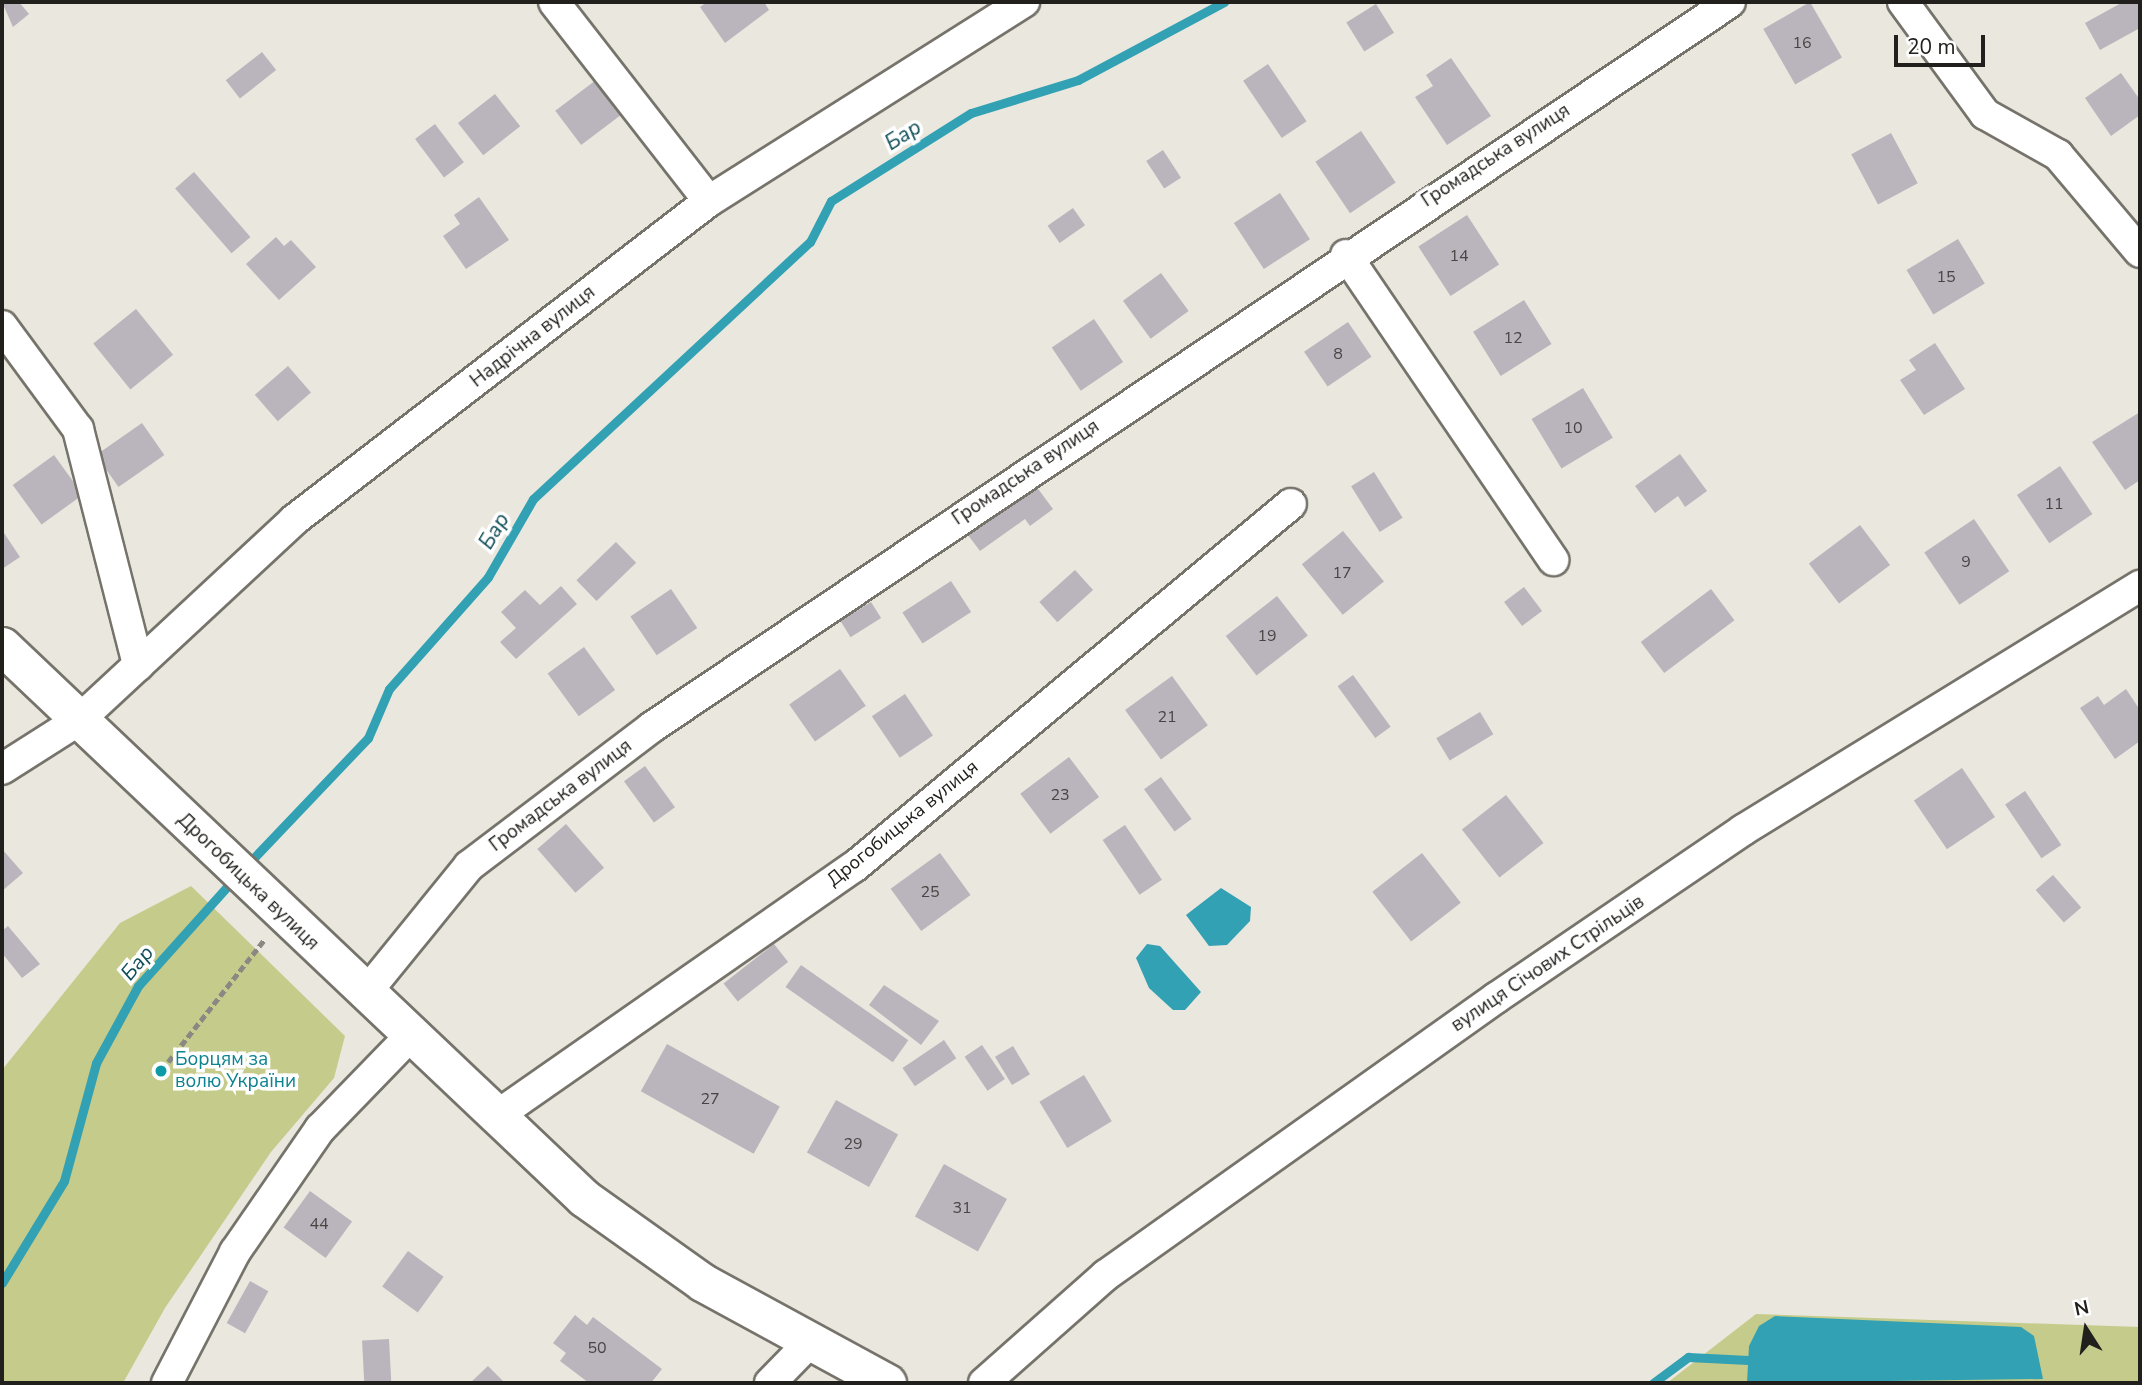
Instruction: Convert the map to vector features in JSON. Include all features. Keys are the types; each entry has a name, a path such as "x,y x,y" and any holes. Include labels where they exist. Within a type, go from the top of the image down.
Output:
{"main road":[{"name":"Дрогобицька вулиця","path":"2,646 408,1037 495,1117 644,1245 808,1344 887,1383"}],"street":[{"path":"554,2 709,201"},
{"name":"Надрічна вулиця","path":"2,769 79,720 294,520 709,201 1024,2"},
{"name":"Громадська вулиця","path":"365,994 469,866 652,727 1346,255 1730,2"},
{"path":"1903,2 1986,114 2057,155 2140,252"},
{"path":"1346,255 1553,559"},
{"path":"2,326 78,429 138,665"},
{"name":"Дрогобицька вулиця","path":"495,1117 853,867 1291,504"},
{"name":"вулиця Січових Стрільців","path":"984,1383 1106,1275 1496,998 1743,830 2140,586"},
{"path":"167,1383 235,1252 312,1140 408,1037"},
{"path":"770,1383 808,1344"}],"path":[{"path":"168,1062 274,910"}],"green space":[{"path":"191,886 345,1036 334,1078 271,1152 165,1308 123,1383 2,1383 2,1070 120,923"},
{"path":"1756,1314 2140,1327 2140,1383 1667,1383"}],"water":[{"path":"1221,888 1251,907 1250,921 1227,945 1209,946 1186,915"},
{"path":"1147,944 1160,946 1201,992 1185,1010 1173,1010 1149,988 1136,958"},
{"path":"1775,1316 2021,1327 2034,1336 2043,1379 1747,1383 1749,1346 1759,1326"}],"building":[{"path":"2,2 19,2 29,14 13,27"},
{"path":"707,2 764,2 769,10 725,43 700,7"},
{"path":"1810,2 1842,57 1795,84 1763,29"},
{"path":"2123,2 2140,2 2140,28 2100,50 2085,23"},
{"path":"1376,4 1394,33 1364,51 1346,23"},
{"path":"262,52 276,70 240,98 226,80"},
{"path":"1451,58 1491,116 1447,145 1415,97 1433,86 1426,75"},
{"path":"1268,64 1307,121 1282,138 1243,81"},
{"path":"2121,73 2140,100 2140,115 2111,136 2085,98"},
{"path":"600,77 626,111 581,145 555,111"},
{"path":"495,94 520,126 483,155 458,123"},
{"path":"435,124 464,162 444,177 415,139"},
{"path":"1361,131 1396,182 1350,213 1315,162"},
{"path":"1891,133 1918,183 1878,204 1851,154"},
{"path":"1163,150 1181,178 1164,189 1146,161"},
{"path":"194,172 250,237 232,253 175,188"},
{"path":"1280,193 1310,239 1264,269 1234,223"},
{"path":"479,197 509,240 466,269 443,236 460,224 454,215"},
{"path":"1073,208 1085,225 1060,243 1048,226"},
{"path":"1467,215 1499,264 1450,296 1418,247"},
{"path":"276,237 284,246 291,240 316,267 279,300 246,264"},
{"path":"1958,239 1985,284 1933,314 1907,270"},
{"path":"1161,273 1189,311 1151,339 1123,301"},
{"path":"1524,300 1552,344 1501,376 1473,332"},
{"path":"136,309 173,355 130,389 93,344"},
{"path":"1094,319 1123,362 1081,391 1052,348"},
{"path":"1348,322 1371,357 1328,386 1304,352"},
{"path":"1935,343 1965,389 1924,415 1900,380 1916,370 1909,360"},
{"path":"288,366 311,392 278,421 255,395"},
{"path":"1583,388 1613,438 1561,469 1532,419"},
{"path":"2140,412 2140,480 2125,490 2092,442"},
{"path":"142,423 164,455 118,487 96,455"},
{"path":"1680,454 1707,491 1685,507 1678,496 1655,513 1635,486"},
{"path":"54,455 83,495 42,525 13,485"},
{"path":"2060,466 2092,514 2049,543 2017,495"},
{"path":"1374,472 1403,518 1380,532 1351,486"},
{"path":"1036,486 1053,509 1030,526 1025,519 980,551 968,535"},
{"path":"1974,519 2009,571 1959,605 1924,553"},
{"path":"1860,525 1890,565 1839,603 1809,564"},
{"path":"2,530 20,557 2,569"},
{"path":"1343,531 1384,582 1343,615 1302,564"},
{"path":"616,542 636,563 597,601 576,580"},
{"path":"1075,570 1093,590 1057,622 1039,602"},
{"path":"951,581 971,612 923,644 902,613"},
{"path":"561,586 577,604 516,659 500,642 516,628 501,612 525,590 540,605"},
{"path":"1524,587 1542,611 1522,626 1504,602"},
{"path":"671,589 697,628 657,655 630,616"},
{"path":"1711,589 1734,620 1664,673 1641,642"},
{"path":"1277,596 1308,635 1257,675 1226,636"},
{"path":"871,602 881,618 851,637 840,621"},
{"path":"584,647 615,690 579,716 548,673"},
{"path":"840,669 866,706 815,741 789,705"},
{"path":"1353,675 1391,727 1375,738 1338,686"},
{"path":"1172,676 1208,725 1161,759 1125,710"},
{"path":"2126,689 2140,710 2140,741 2115,759 2080,708 2098,696 2104,705"},
{"path":"905,694 933,735 900,758 872,716"},
{"path":"1480,712 1493,734 1450,761 1436,738"},
{"path":"1069,757 1099,797 1050,834 1020,794"},
{"path":"645,766 675,807 654,823 624,781"},
{"path":"1962,768 1995,817 1947,849 1914,800"},
{"path":"1161,777 1192,819 1175,831 1144,789"},
{"path":"2025,791 2061,845 2041,858 2005,804"},
{"path":"1506,795 1544,843 1499,878 1462,829"},
{"path":"566,824 604,868 575,893 537,849"},
{"path":"1125,825 1162,880 1140,895 1103,840"},
{"path":"2,849 23,873 2,891"},
{"path":"940,853 971,895 921,931 891,889"},
{"path":"1422,853 1461,903 1411,941 1372,892"},
{"path":"2053,875 2081,907 2064,923 2036,890"},
{"path":"8,926 40,964 22,978 2,953 2,931"},
{"path":"774,944 788,962 738,1002 724,983"},
{"path":"801,965 908,1040 893,1062 786,987"},
{"path":"884,985 939,1021 921,1045 869,1005"},
{"path":"944,1040 956,1058 915,1086 903,1068"},
{"path":"667,1044 780,1107 754,1154 641,1091"},
{"path":"982,1045 1005,1079 988,1091 965,1057"},
{"path":"1013,1046 1030,1074 1012,1085 995,1057"},
{"path":"1084,1075 1112,1121 1067,1148 1039,1102"},
{"path":"836,1100 898,1134 869,1187 807,1152"},
{"path":"944,1164 1007,1199 978,1251 915,1216"},
{"path":"310,1191 352,1222 326,1258 284,1227"},
{"path":"408,1251 444,1277 418,1312 382,1287"},
{"path":"250,1281 268,1291 245,1333 227,1323"},
{"path":"575,1315 587,1325 593,1317 662,1369 651,1383 589,1383 560,1361 566,1353 553,1343"},
{"path":"389,1339 391,1383 364,1383 362,1340"},
{"path":"488,1366 505,1383 470,1383"}],"waterway":[{"name":"Бар","path":"246,866 368,738 389,689 488,577 533,499 810,242 831,201 971,113 1078,80 1224,2"},
{"name":"Бар","path":"2,1283 64,1181 96,1063 138,986 234,879"},
{"path":"1653,1383 1688,1357 1748,1360"}],"place":[{"name":"Борцям за волю України","path":"161,1071"}]}
